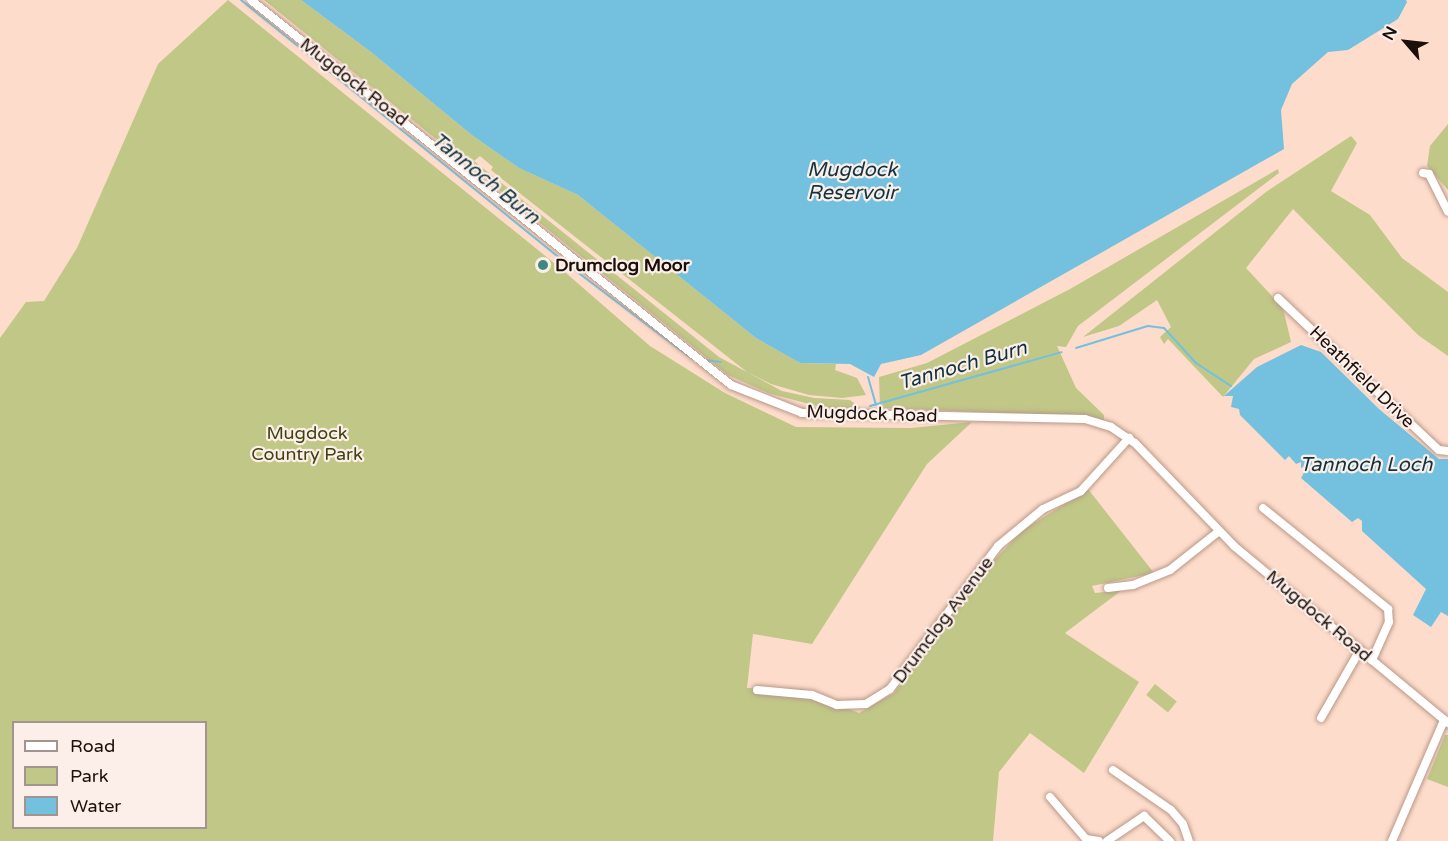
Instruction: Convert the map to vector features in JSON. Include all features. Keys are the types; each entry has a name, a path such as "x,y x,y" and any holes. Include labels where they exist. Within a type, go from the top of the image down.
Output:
{"street":[{"name":"Mugdock Road","path":"250,0 730,385 802,413 1085,419 1111,427 1128,438 1218,531 1446,722"},
{"path":"1422,173 1429,174 1448,212"},
{"name":"Heathfield Drive","path":"1278,297 1439,450 1448,452"},
{"name":"Drumclog Avenue","path":"757,690 812,695 837,705 866,704 890,689 998,546 1043,509 1081,491 1128,438"},
{"path":"1263,508 1388,609 1389,622 1372,660"},
{"path":"1108,588 1133,585 1170,570 1218,531"},
{"path":"1321,718 1360,650"},
{"path":"1392,841 1446,722"},
{"path":"1113,770 1171,810 1183,824 1190,841"},
{"path":"1050,797 1086,839 1099,841"},
{"path":"1107,841 1144,816 1170,841"}],"green space":[{"name":"Mugdock Country Park","path":"228,0 559,267 650,346 725,393 796,427 911,428 972,422 927,464 812,644 753,634 747,688 802,689 859,713 894,693 978,577 1022,531 1088,489 1154,573 1092,586 1095,593 1122,590 1065,633 1139,682 1084,773 1030,733 999,772 993,841 0,841 0,338 26,302 44,301 77,248 158,64"},
{"path":"264,0 301,0 371,52 473,136 519,168 578,195 756,338 800,363 836,364 835,370 857,378 866,395 842,398 809,395 771,384 747,372 491,170 493,167 480,156 474,161 719,357 782,391 814,398 850,400 863,410 824,408 768,393 728,375"},
{"path":"1448,124 1448,190 1427,166 1430,146"},
{"path":"1351,136 1357,143 1331,191 1370,215 1402,258 1448,292 1448,356 1418,335 1293,209 1246,268 1283,308 1291,342 1254,359 1223,397 1168,339 1164,344 1160,337 1171,327 1157,300 1119,326 1083,337 1266,192"},
{"path":"1278,169 1279,173 1078,326 1066,347 1057,346 1076,388 1104,415 1104,422 1085,416 880,408 879,377 927,363 1070,289"},
{"path":"1155,684 1177,702 1168,713 1146,695"},
{"path":"1445,735 1448,735 1448,787 1427,779"}],"water":[{"name":"Mugdock Reservoir","path":"301,0 1406,0 1407,2 1398,19 1348,50 1328,52 1292,84 1281,110 1284,149 921,355 881,364 874,377 850,364 800,363 756,338 578,195 519,168 473,136 371,52"},
{"name":"Tannoch Loch","path":"1301,345 1321,352 1379,409 1439,459 1448,459 1448,616 1441,612 1431,627 1413,615 1426,589 1362,531 1362,521 1358,518 1352,522 1301,478 1308,465 1301,468 1301,462 1296,464 1289,456 1285,460 1240,415 1239,409 1231,407 1233,396 1224,396 1257,367"}],"waterway":[{"name":"Tannoch Burn","path":"241,0 572,268 691,358"},
{"name":"Tannoch Burn","path":"1076,348 1148,326 1164,328 1196,363 1231,386"},
{"name":"Tannoch Burn","path":"870,406 1062,352"},
{"name":"Tannoch Burn","path":"706,360 721,362"},
{"path":"868,377 876,405"}],"place":[{"name":"Drumclog Moor","path":"543,265"}]}
